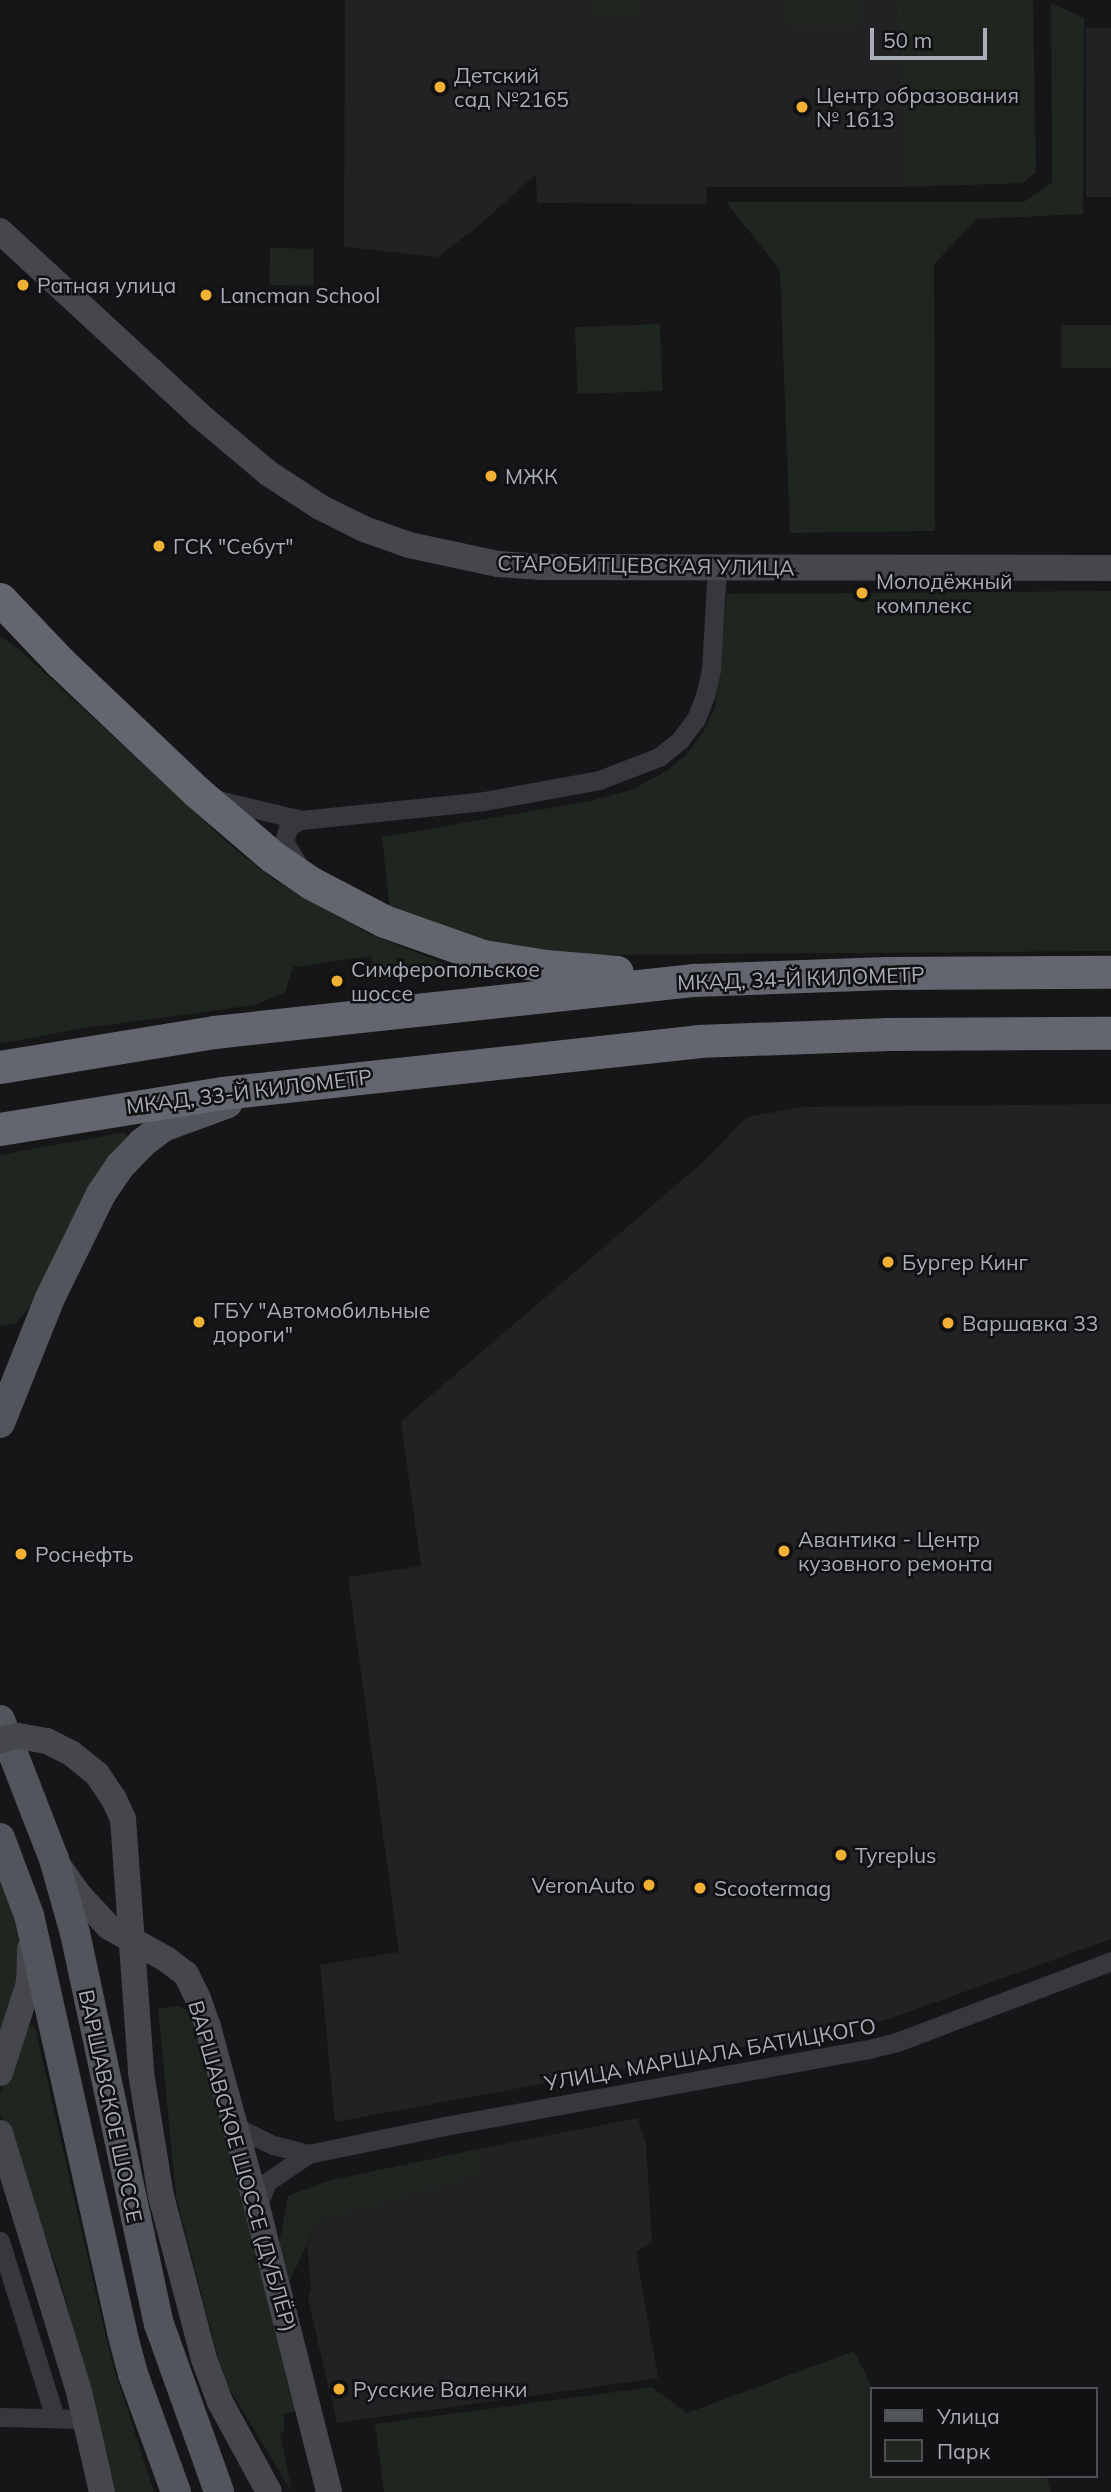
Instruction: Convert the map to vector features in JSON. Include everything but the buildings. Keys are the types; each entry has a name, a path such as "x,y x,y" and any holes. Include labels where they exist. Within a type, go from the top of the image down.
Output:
{"highway":[{"path":"0,599 60,662 197,792 273,857 311,883 384,920 483,956 545,966 638,974 787,975"},
{"name":"МКАД, 34-Й КИЛОМЕТР","path":"0,1067 214,1032 694,980 787,975 1111,972"},
{"name":"МКАД, 33-Й КИЛОМЕТР","path":"0,1129 132,1105 319,1080 698,1041 789,1036 1111,1033"}],"main road":[{"name":"СТАРОБИТЦЕВСКАЯ УЛИЦА","path":"0,231 234,446 320,507 364,529 420,548 498,564 717,568 1111,568"},
{"path":"0,620 60,662"},
{"path":"0,1423 50,1298 101,1194 127,1159 163,1127 183,1117 215,1106 319,1080"},
{"name":"ВАРШАВСКОЕ ШОССЕ","path":"0,1720 54,1858 75,1933 159,2324 219,2492"},
{"path":"0,1740 18,1736 47,1741 71,1753 97,1774 114,1798 122,1819 141,2073 161,2196 204,2359 220,2402 269,2492"},
{"name":"ВАРШАВСКОЕ ШОССЕ","path":"0,1838 29,1915 133,2374 176,2492"},
{"name":"ВАРШАВСКОЕ ШОССЕ (ДУБЛЁР)","path":"54,1858 78,1894 109,1927 166,1959 186,1974 208,2027 329,2492"},
{"path":"0,2073 29,1983 29,1915"},
{"path":"0,2133 85,2418 102,2492"}],"street":[{"path":"197,792 236,806 302,820 484,801 587,782 634,769 659,757 680,740 696,719 711,669 717,568"},
{"path":"302,820 289,826 284,841 311,883"},
{"name":"УЛИЦА МАРШАЛА БАТИЦКОГО","path":"257,2207 267,2182 308,2154 445,2126 865,2050 897,2042 1111,1961"},
{"name":"УЛИЦА МАРШАЛА БАТИЦКОГО","path":"234,2122 244,2131 273,2145 308,2154"},
{"path":"0,2241 55,2418"},
{"path":"0,2417 85,2418"}],"shaded area":[{"path":"345,0 896,0 904,187 706,187 707,204 537,203 536,174 483,222 438,257 344,247"},
{"path":"1086,28 1111,28 1111,197 1086,197"},
{"path":"1111,1104 1111,1939 883,2021 335,2122 320,1965 399,1952 348,1577 421,1566 401,1421 703,1162 747,1117 803,1107"},
{"path":"638,2118 646,2144 652,2242 636,2252 658,2378 337,2423 308,2299 311,2288 307,2245 317,2222 482,2174 479,2149"}],"green space":[{"path":"591,0 640,0 640,14 591,14"},
{"path":"785,0 861,0 861,27 785,27"},
{"path":"896,0 1033,0 1036,173 1022,183 904,187"},
{"path":"1051,3 1084,18 1083,214 977,219 934,264 935,531 790,533 780,270 726,202 1024,202 1052,182"},
{"path":"270,248 314,249 313,286 269,285"},
{"path":"660,324 662,391 577,394 575,327"},
{"path":"1061,325 1111,325 1111,368 1061,368"},
{"path":"1111,591 1111,951 597,955 482,943 390,911 382,837 590,801 631,790 665,772 685,756 704,731 715,707 727,594"},
{"path":"0,636 21,651 230,845 273,879 369,934 464,971 374,980 371,956 293,967 285,993 255,1005 78,1029 0,1044"},
{"path":"125,1132 130,1139 37,1299 15,1324 0,1326 0,1155"},
{"path":"0,1879 13,1907 22,1964 0,2042"},
{"path":"176,2006 195,2012 304,2409 283,2414 285,2430 280,2434 292,2492 224,2380 176,2196 158,2009"},
{"path":"24,2025 35,2027 111,2359 154,2492 116,2492 58,2271 0,2113 0,2095"},
{"path":"479,2149 483,2174 317,2222 288,2285 279,2244 288,2196 331,2180"},
{"path":"854,2351 872,2387 870,2478 1047,2478 1051,2492 384,2492 375,2424 652,2387 687,2413"}],"place":[{"name":"Детский сад №2165","path":"440,87"},
{"name":"Центр образования № 1613","path":"802,107"},
{"name":"Ратная улица","path":"23,285"},
{"name":"Lancman School","path":"206,295"},
{"name":"МЖК","path":"491,476"},
{"name":"ГСК \"Себут\"","path":"159,546"},
{"name":"Молодёжный комплекс","path":"862,593"},
{"name":"Симферопольское шоссе","path":"337,981"},
{"name":"Бургер Кинг","path":"888,1262"},
{"name":"ГБУ \"Автомобильные дороги\"","path":"199,1322"},
{"name":"Варшавка 33","path":"948,1323"},
{"name":"Авантика - Центр кузовного ремонта","path":"784,1551"},
{"name":"Роснефть","path":"21,1554"},
{"name":"Tyreplus","path":"841,1855"},
{"name":"VeronAuto","path":"649,1885"},
{"name":"Scootermag","path":"700,1888"},
{"name":"Русские Валенки","path":"339,2389"}]}
